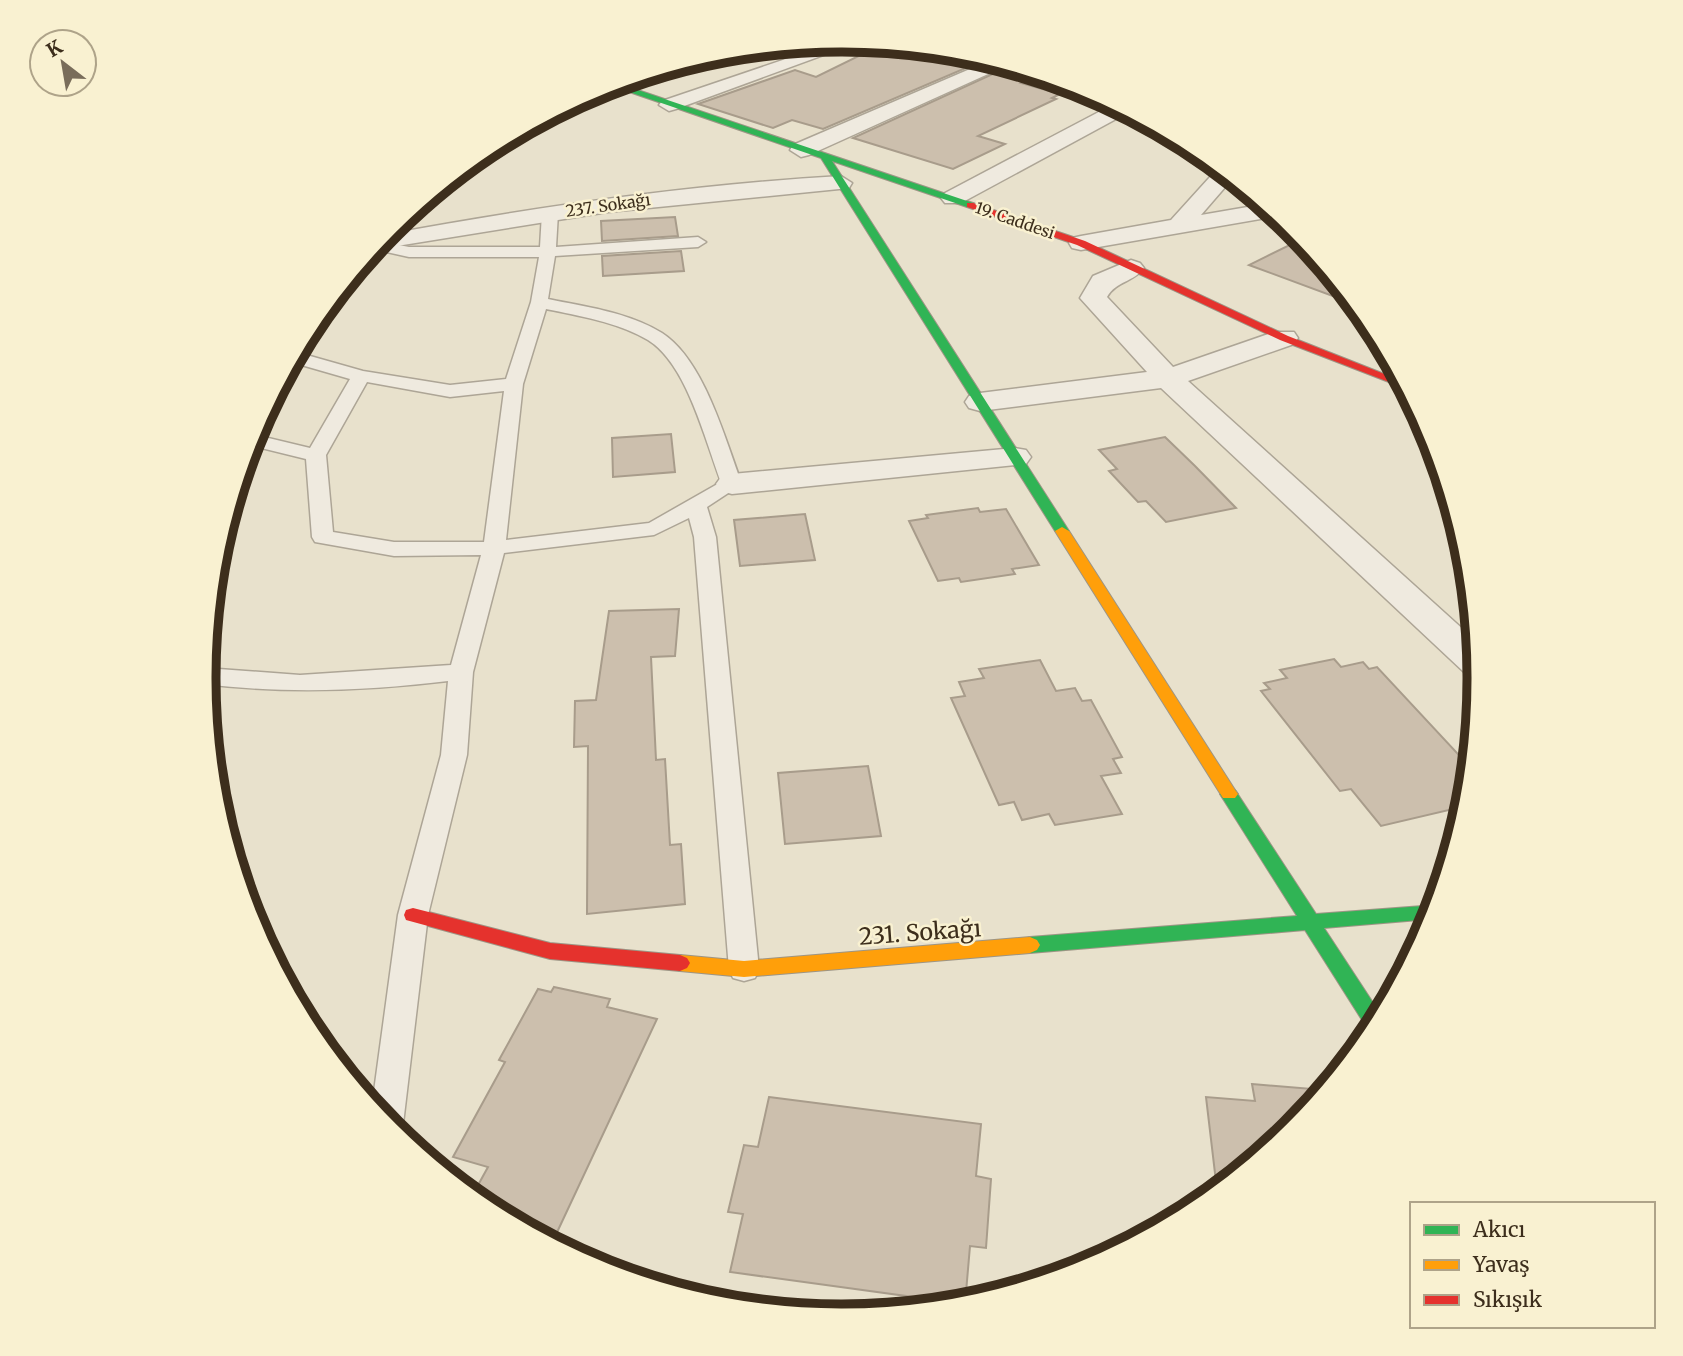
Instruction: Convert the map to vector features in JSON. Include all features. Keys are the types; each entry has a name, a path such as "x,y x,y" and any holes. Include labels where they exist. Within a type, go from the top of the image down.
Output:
{"street":[{"path":"669,104 815,53"},
{"path":"801,150 985,70"},
{"name":"19. Caddesi","path":"629,90 1081,243 1284,338 1390,377"},
{"path":"953,198 1111,114"},
{"path":"825,158 1369,1014"},
{"path":"1178,227 1219,180"},
{"name":"237. Sokağı","path":"394,242 550,213 707,192 841,183"},
{"path":"1081,243 1259,212"},
{"path":"1131,268 1102,282 1093,298 1168,378 1466,653"},
{"path":"980,402 1168,378 1284,338"},
{"path":"732,484 1015,457"},
{"path":"1413,604 1465,628"},
{"name":"231. Sokağı","path":"413,915 550,951 744,969 1420,913"}],"lane":[{"path":"388,1108 413,915 454,755 461,672 494,548 514,384 539,302 548,252 550,213"},
{"path":"388,248 409,252 548,252 698,242"},
{"path":"361,376 316,455 323,537 394,549 494,548 654,529 732,484 692,379 659,338 603,317 539,302"},
{"path":"303,360 361,376 450,391 514,384"},
{"path":"263,443 316,455"},
{"path":"696,505 705,537 744,969"},
{"path":"216,677 268,682 332,683 461,672"}],"building":[{"path":"864,53 923,58 970,66 823,129 792,120 773,128 698,104 795,70 816,77"},
{"path":"996,72 1060,94 1052,98 1056,99 978,136 1005,144 953,169 853,138"},
{"path":"675,217 678,236 602,241 601,221"},
{"path":"1292,244 1339,298 1249,265"},
{"path":"681,251 684,271 603,276 602,256"},
{"path":"671,434 675,472 613,477 612,438"},
{"path":"1165,437 1236,508 1166,522 1146,501 1138,502 1109,471 1117,469 1099,450"},
{"path":"978,508 980,512 1006,509 1039,565 1012,569 1015,574 961,582 959,578 938,581 909,521 928,518 926,515"},
{"path":"805,514 815,560 740,566 734,520"},
{"path":"679,609 675,656 651,657 656,760 665,759 670,845 681,844 685,904 587,914 588,746 574,747 575,701 596,700 609,611"},
{"path":"1334,659 1341,667 1363,662 1369,669 1377,667 1462,759 1453,809 1381,826 1351,789 1340,791 1261,691 1270,689 1264,683 1287,678 1280,670"},
{"path":"1040,660 1056,691 1075,688 1082,701 1091,700 1122,757 1113,759 1121,773 1101,776 1122,814 1055,825 1049,814 1022,820 1014,802 999,805 951,698 965,696 959,682 984,678 979,669"},
{"path":"868,766 881,836 785,844 778,773"},
{"path":"554,987 610,999 607,1007 657,1019 556,1234 478,1186 488,1167 453,1157 505,1062 499,1060 538,989 551,992"},
{"path":"1252,1084 1313,1089 1254,1148 1216,1179 1206,1097 1255,1101"},
{"path":"769,1097 981,1124 976,1176 991,1179 986,1248 970,1246 966,1291 922,1298 730,1272 743,1214 728,1212 744,1145 758,1147"}],"traffic: fast":[{"path":"629,90 970,205"},
{"path":"825,158 1062,531"},
{"path":"1229,794 1369,1014"},
{"path":"1030,945 1421,913"}],"traffic: slow":[{"path":"1062,531 1229,794"},
{"path":"680,963 744,969 1030,945"}],"traffic: jam":[{"path":"970,205 1081,243 1284,338 1391,381"},
{"path":"413,915 550,951 680,963"}]}
